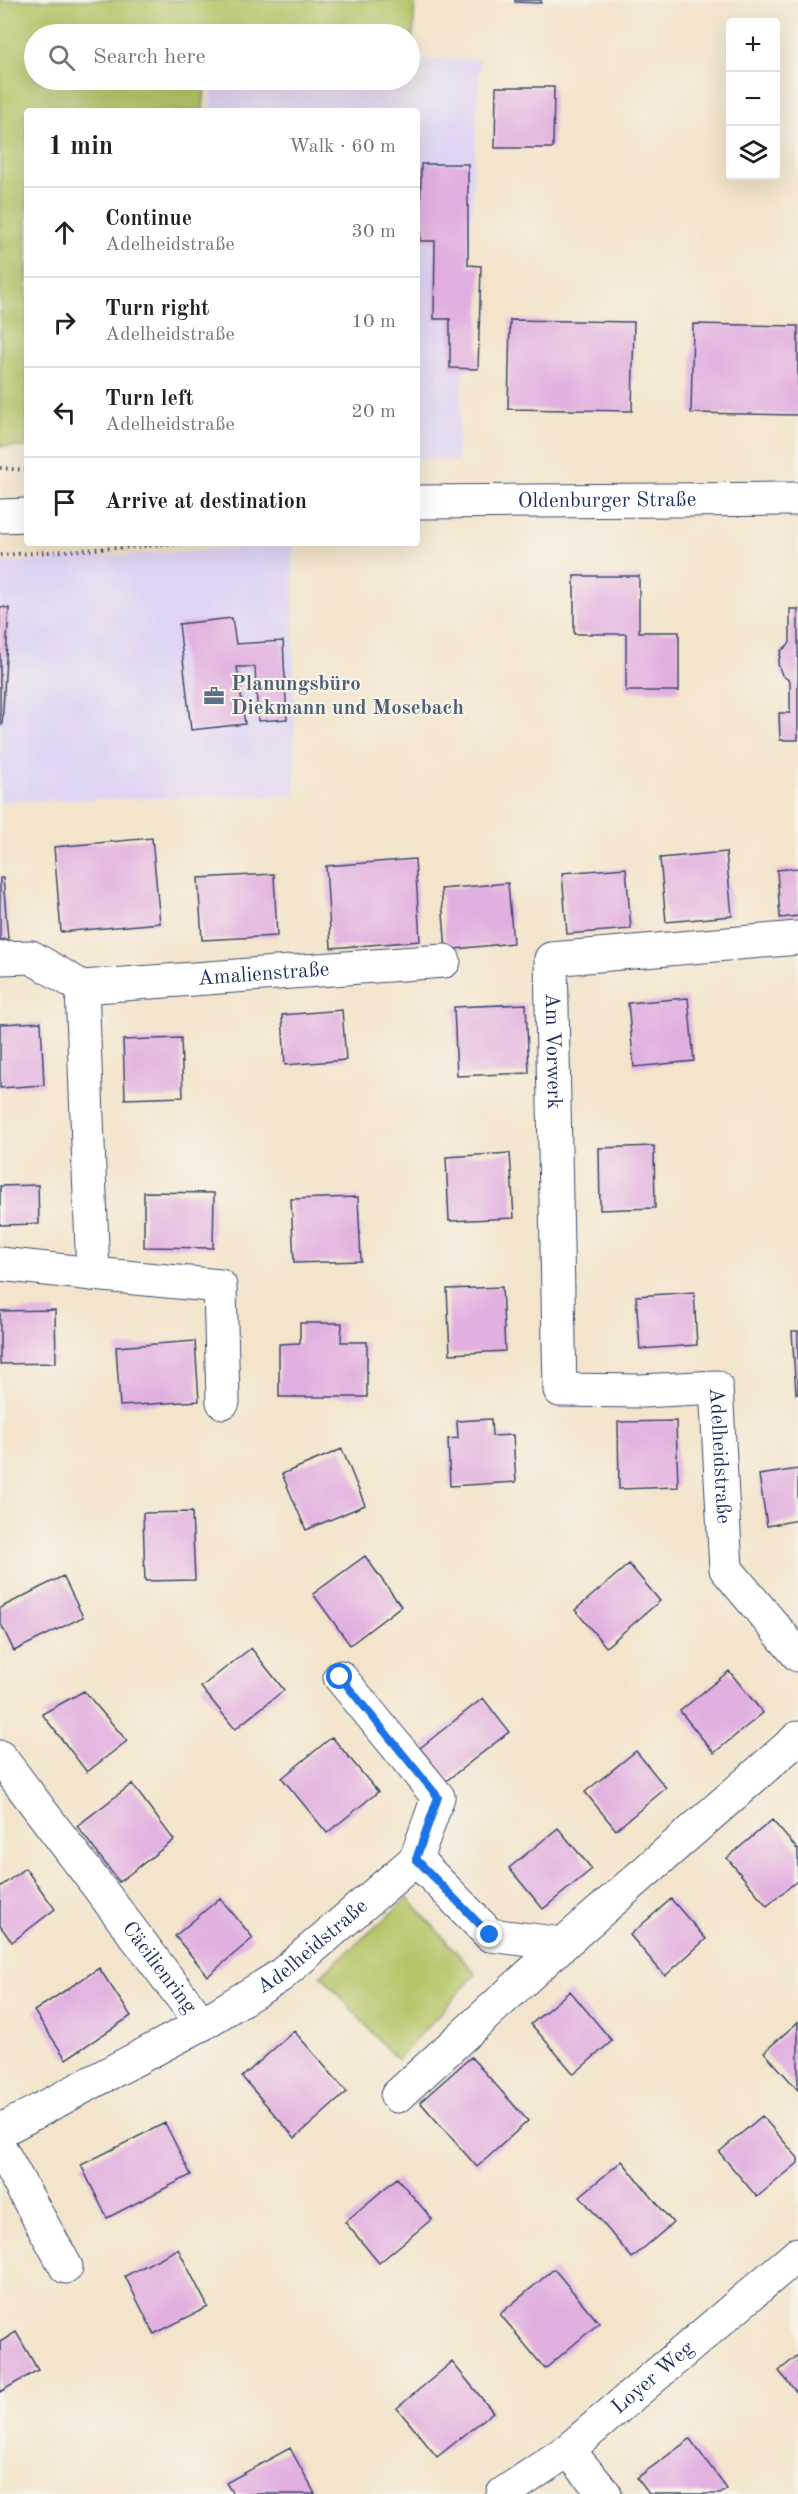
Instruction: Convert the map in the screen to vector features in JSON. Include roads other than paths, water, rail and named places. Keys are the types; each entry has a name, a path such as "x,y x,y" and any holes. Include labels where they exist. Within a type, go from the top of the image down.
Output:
{"street":[{"name":"Oldenburger Straße","path":"420,502 798,499"},
{"path":"0,516 24,515"},
{"name":"Am Vorwerk","path":"560,1390 551,959 798,938"},
{"path":"0,958 31,957 82,987 93,1274"},
{"name":"Amalienstraße","path":"82,987 444,962"},
{"path":"0,1264 220,1286 223,1402"},
{"name":"Adelheidstraße","path":"560,1390 642,1391 716,1387 726,1569 798,1655"},
{"name":"Adelheidstraße","path":"202,2024 280,1976 416,1859 438,1797 340,1677"},
{"path":"397,2096 563,1944 798,1738"},
{"name":"Cäcilienring","path":"0,1757 202,2024 0,2132"},
{"path":"416,1859 490,1935 563,1944"},
{"path":"0,2148 66,2267"},
{"name":"Loyer Weg","path":"503,2494 568,2450 798,2254"},
{"path":"568,2450 605,2494"}],"place":[{"name":"Planungsbüro Diekmann und Mosebach","path":"214,696"}]}
